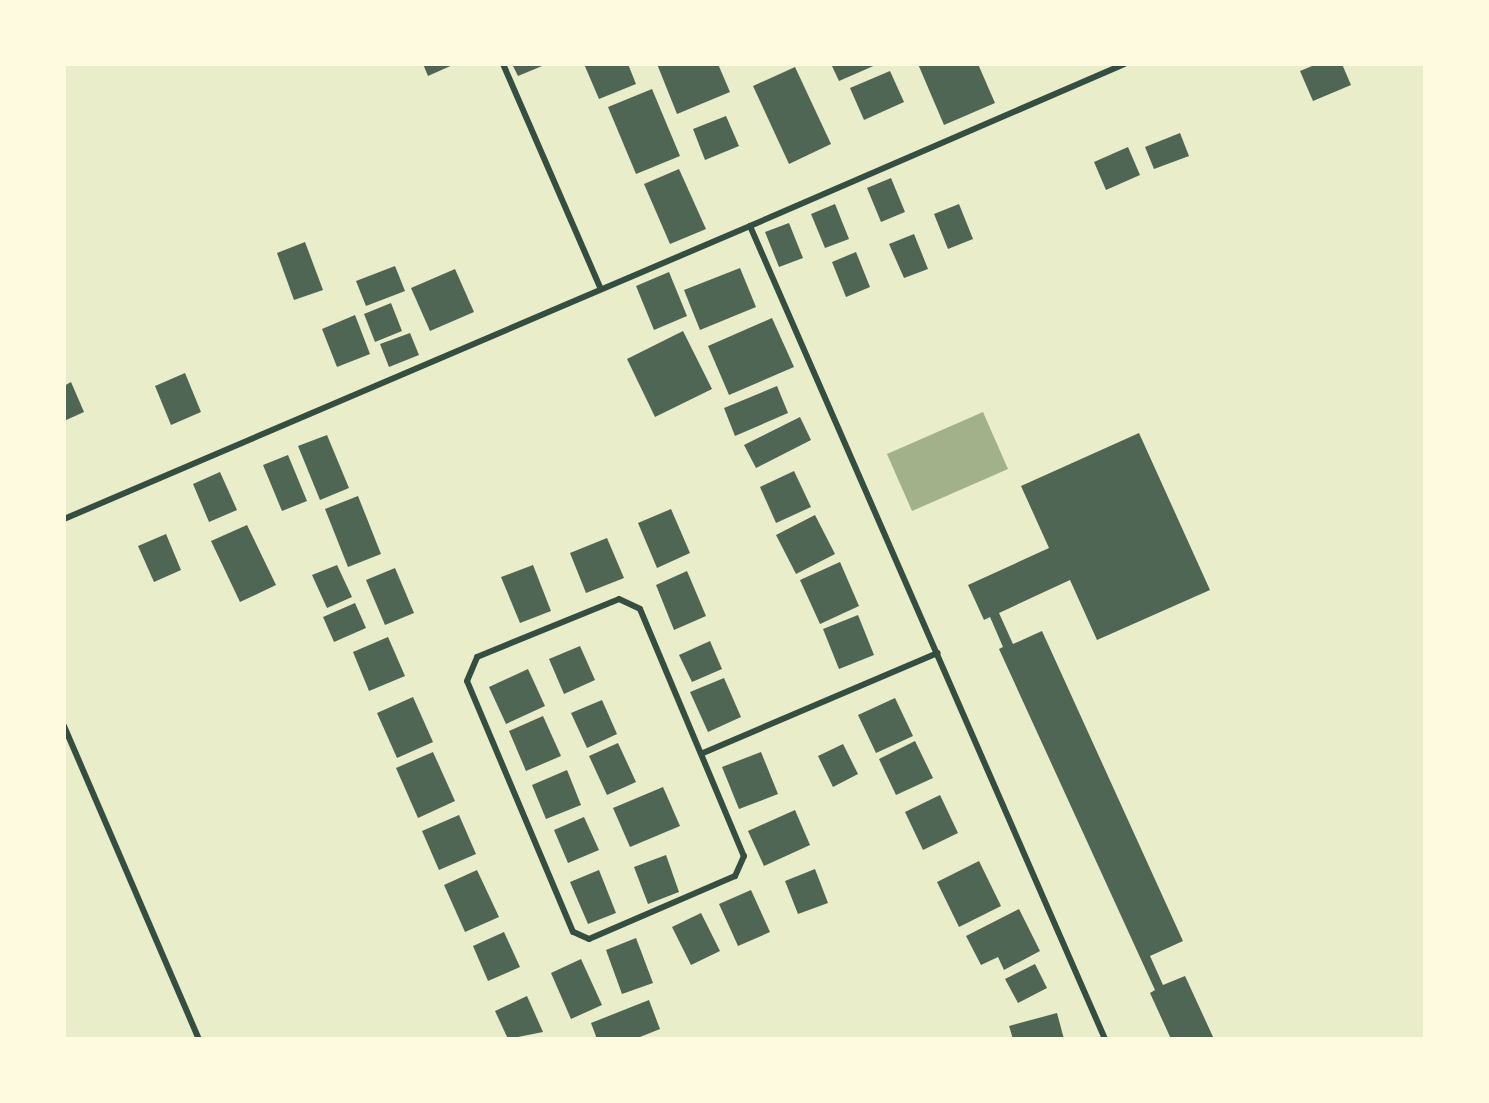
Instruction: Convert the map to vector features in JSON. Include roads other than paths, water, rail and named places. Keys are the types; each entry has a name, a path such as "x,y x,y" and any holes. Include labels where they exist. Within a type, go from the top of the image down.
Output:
{"lane":[{"path":"503,64 601,289"},
{"path":"64,519 1125,64"},
{"path":"750,226 1105,1039"},
{"path":"619,599 640,609 703,753 744,856 735,876 589,939 573,932 467,681 477,657 619,599"},
{"path":"703,753 938,653"},
{"path":"64,726 199,1039"}]}
